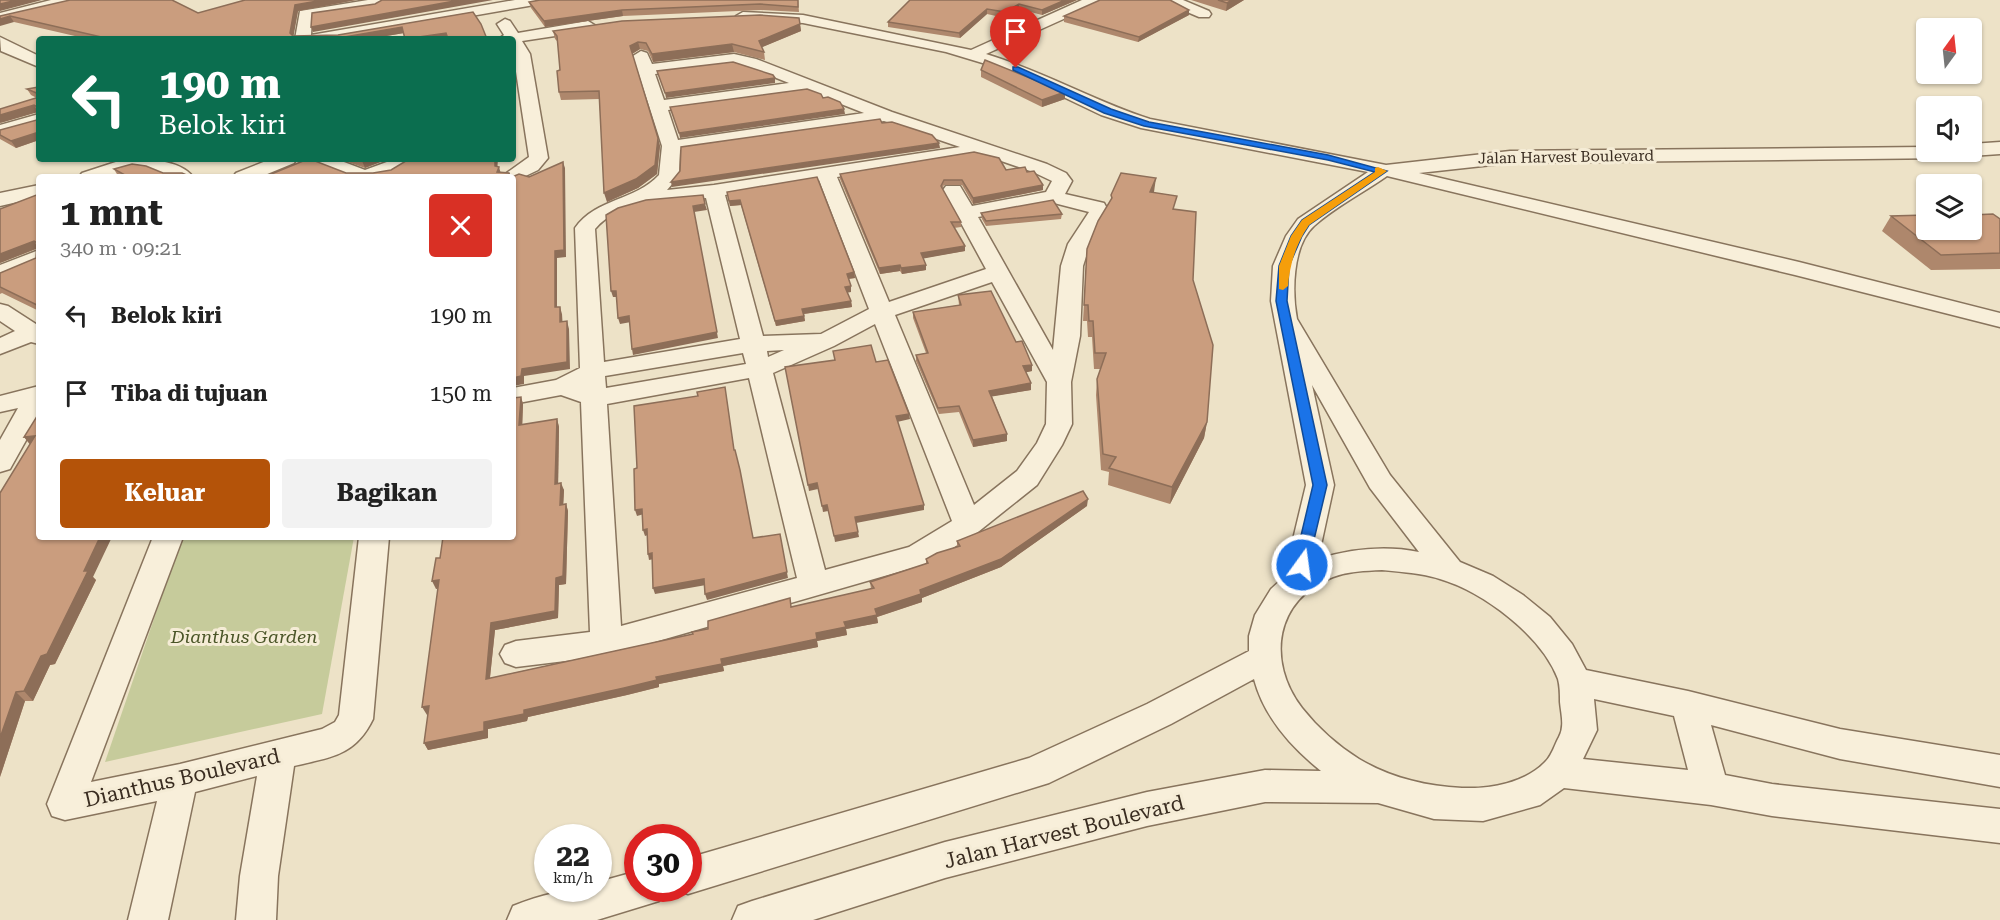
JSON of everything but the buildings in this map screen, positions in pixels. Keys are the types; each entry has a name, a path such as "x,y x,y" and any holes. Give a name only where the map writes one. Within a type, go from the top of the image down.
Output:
{"street":[{"path":"0,17 69,0"},
{"path":"974,54 1094,0"},
{"path":"1171,0 1204,14"},
{"path":"303,36 305,14 376,1 379,28"},
{"path":"331,36 379,28 450,7 495,7 533,1"},
{"path":"495,7 509,36"},
{"path":"731,17 761,16 803,19 974,54 1058,86 1107,111 1147,124 1373,168 1799,269 2000,320"},
{"path":"516,37 605,24"},
{"path":"0,42 7,48 36,61"},
{"path":"516,47 524,60 539,158 531,166 516,174"},
{"path":"606,643 585,228 599,214 640,198 669,176 671,146 644,63 743,60 886,116 1059,177 1061,187 1054,197"},
{"path":"658,106 808,86"},
{"path":"671,146 886,116"},
{"path":"0,131 36,120"},
{"path":"1982,149 2000,148"},
{"path":"640,198 714,191 980,149"},
{"name":"Jalan Harvest Boulevard","path":"1298,582 1320,485 1282,301 1284,266 1296,236 1305,223 1373,168 1510,157 1916,152"},
{"path":"98,174 130,163 144,162 155,163 177,174"},
{"path":"250,174 280,162"},
{"path":"327,162 357,174"},
{"path":"373,174 400,165 402,162"},
{"path":"826,174 968,525"},
{"path":"953,190 1059,382"},
{"path":"0,200 36,191"},
{"path":"714,191 814,584"},
{"path":"516,654 606,643 919,555 968,525 1027,478 1049,445 1059,424 1059,382 1068,336 1072,266 1079,244 1099,212 1093,204 1054,197 966,213"},
{"path":"0,273 36,257"},
{"path":"563,387 594,398 760,369 826,341 881,312 999,272"},
{"path":"0,311 36,334"},
{"name":"Jalan Harvest Boulevard","path":"1287,321 1380,481 1449,570"},
{"path":"0,347 36,334"},
{"path":"516,395 563,387 593,371 754,344 826,341"},
{"path":"0,404 36,397"},
{"path":"0,464 36,401"},
{"name":"Dianthus Boulevard","path":"167,540 65,804 278,757 330,742 347,732 356,719 374,540"},
{"name":"Jalan Harvest Boulevard","path":"1382,559 1415,562 1449,570 1482,584 1512,603 1539,626 1561,653 1575,681 1580,730 1559,772 1527,794 1484,805 1434,803 1383,789 1345,769 1313,744 1289,717 1272,687 1265,658 1265,636 1271,615 1282,597 1298,582 1322,569 1350,561 1382,559"},
{"path":"702,872 1036,772 1159,714 1265,658"},
{"path":"1575,681 1688,705 1840,744 2000,771"},
{"path":"1688,705 1711,789"},
{"path":"256,920 259,876 278,757"},
{"path":"1559,772 1711,789 1772,800 2000,826"},
{"path":"148,920 180,780"},
{"name":"Jalan Harvest Boulevard","path":"752,920 945,860 1147,809 1265,786 1383,789"},
{"path":"527,920 624,894"}],"green space":[{"name":"Dianthus Garden","path":"181,540 353,540 322,714 105,762"}],"slow traffic":[{"path":"1283,286 1284,266 1296,236 1305,223 1382,171 1378,170"}],"route":[{"path":"1016,68 1107,111 1147,124 1363,165 1382,171 1305,223 1296,236 1284,266 1282,301 1320,485 1302,565"}]}
